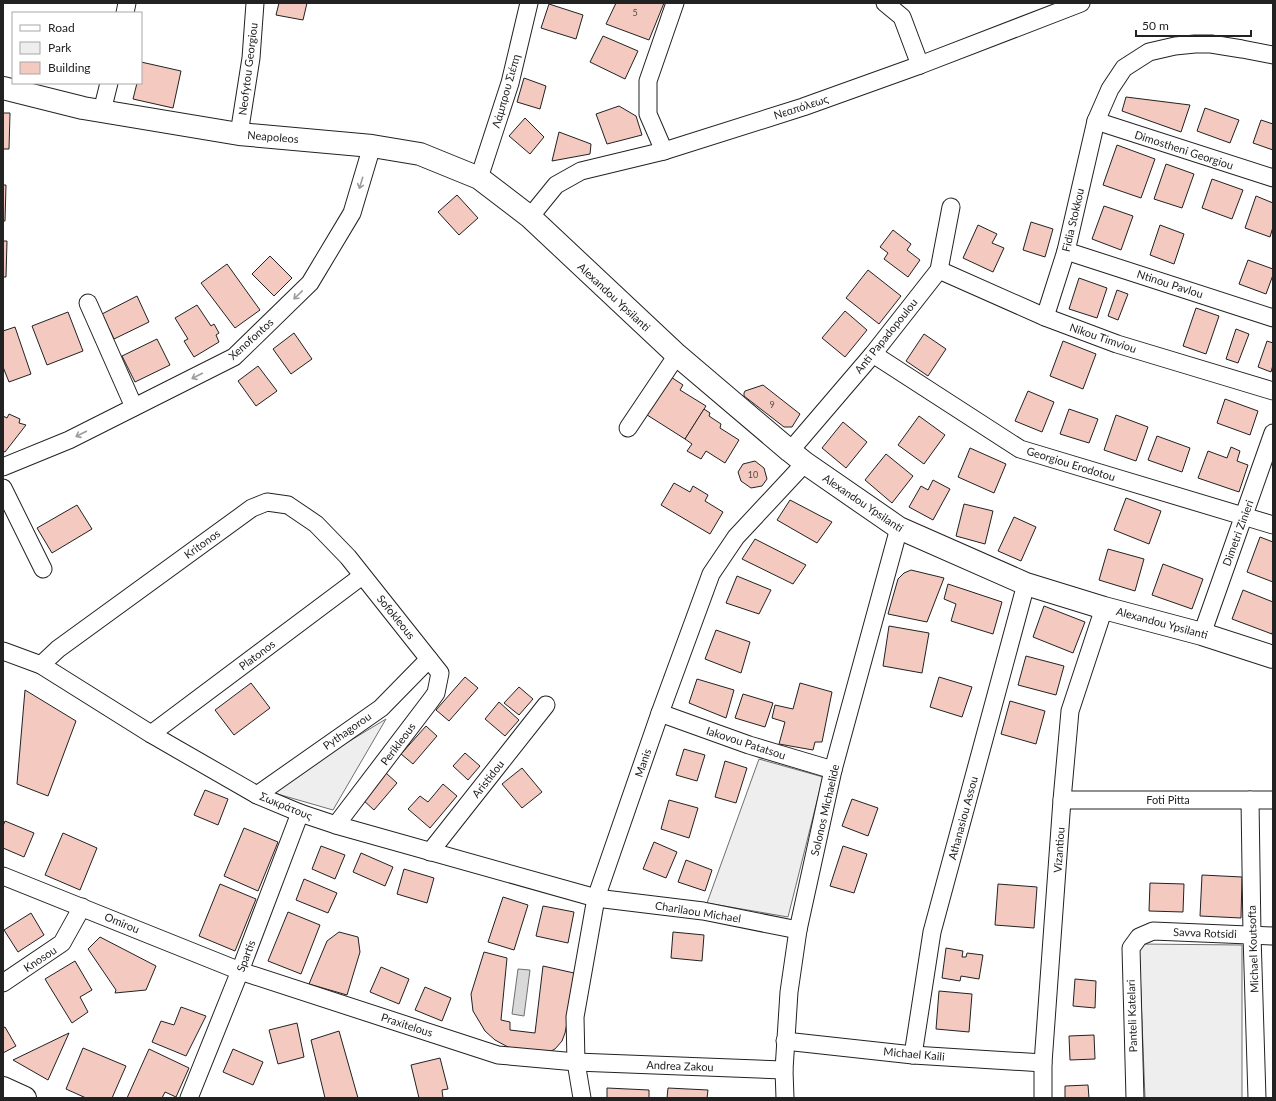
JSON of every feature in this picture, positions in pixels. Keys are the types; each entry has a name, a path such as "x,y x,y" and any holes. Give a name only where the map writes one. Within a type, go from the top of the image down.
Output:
{"main road":[{"name":"Neapoleos","path":"3,88 102,112 239,134 372,146 420,154 478,178 530,217"},
{"name":"Alexandou Ypsilanti","path":"530,217 677,355 797,457 899,528 1026,584 1104,608 1202,634 1273,657"},
{"path":"3,1088 25,1098"}],"street":[{"name":"Neofytou Georgiou","path":"239,134 251,58 255,3"},
{"name":"Λάμπρου Σιέπη","path":"478,178 510,83 529,3"},
{"path":"664,151 648,114 648,81 675,3"},
{"path":"885,3 902,17 920,65"},
{"name":"Νεαπόλεως","path":"530,217 556,186 581,171 664,151 803,107 920,65 1081,3"},
{"name":"Fidia Stokkou","path":"1044,317 1066,251 1096,122 1110,89 1124,68 1149,52 1175,46 1195,44 1211,44 1242,48 1273,55"},
{"path":"102,112 109,84"},
{"name":"Dimostheni Georgiou","path":"1096,122 1273,178"},
{"name":"Xenofontos","path":"3,467 70,440 234,357 310,283 352,213 372,146"},
{"name":"Anti Papadopoulou","path":"797,457 873,354 939,270 951,207"},
{"name":"Ntinou Pavlou","path":"1066,251 1273,318"},
{"name":"Nikou Timviou","path":"939,270 1044,317 1117,344 1273,391"},
{"path":"88,303 134,407"},
{"name":"Georgiou Erodotou","path":"873,354 1020,449 1273,525"},
{"path":"628,428 677,355"},
{"name":"Dimetri Zinieri","path":"1202,634 1273,432"},
{"name":"Manis","path":"582,1098 576,1062 575,1017 596,898 660,714 711,574 736,537 797,457"},
{"path":"3,488 43,569"},
{"name":"Kritonos","path":"41,665 58,649 252,508 267,502 288,505 316,524 348,557 362,576"},
{"name":"Solonos Michaelide","path":"785,1098 785,1041 789,992 798,930 833,770 899,528"},
{"name":"Sofokleous","path":"362,576 430,659"},
{"name":"Platonos","path":"151,734 362,576"},
{"name":"Athanasiou Assou","path":"913,1055 932,932 1026,584"},
{"name":"Vizantiou","path":"1042,1098 1043,1063 1062,800 1070,711 1104,608"},
{"name":"Σωκράτους","path":"3,652 41,665 151,734 257,795 300,813 336,826 596,898"},
{"name":"Pythagorou","path":"257,795 381,708 430,659"},
{"name":"Perikleous","path":"336,826 436,693 440,673 430,659"},
{"name":"Aristidou","path":"430,852 546,705"},
{"name":"Iakovou Patatsou","path":"660,714 749,745 833,770"},
{"name":"Foti Pitta","path":"1062,800 1273,800"},
{"name":"Michael Koutsofta","path":"1250,800 1257,1098"},
{"name":"Spartis","path":"189,1098 240,971 300,813"},
{"name":"Omirou","path":"3,876 240,971"},
{"name":"Charilaou Michael","path":"596,898 702,911 798,930"},
{"name":"Knosou","path":"3,983 62,943 82,907"},
{"name":"Savva Rotsidi","path":"1139,937 1153,931 1273,936"},
{"name":"Panteli Katelari","path":"1135,1098 1130,948 1139,937"},
{"name":"Praxitelous","path":"240,971 498,1054 576,1062"},
{"name":"Michael Kaili","path":"785,1041 913,1055 1043,1063"},
{"name":"Andrea Zakou","path":"576,1062 784,1070"}],"green space":[{"path":"386,719 333,810 267,791"},
{"path":"759,759 823,777 788,917 707,903"},
{"path":"1139,944 1242,945 1242,1098 1145,1098"}],"shaded area":[{"path":"518,969 530,970 524,1016 512,1014"}],"building":[{"path":"279,3 307,3 303,20 276,15"},
{"path":"616,3 664,3 649,40 606,24"},
{"path":"549,4 583,15 576,39 541,28"},
{"path":"603,36 638,51 625,79 590,62"},
{"path":"142,62 181,71 173,108 133,99 137,84 142,84"},
{"path":"524,78 546,86 540,109 517,102"},
{"path":"1126,97 1190,105 1181,132 1122,111"},
{"path":"619,106 636,116 642,135 607,144 596,114"},
{"path":"1205,108 1239,120 1230,143 1197,131"},
{"path":"3,113 10,113 9,149 3,149"},
{"path":"525,118 544,137 530,154 509,136"},
{"path":"1261,120 1273,124 1273,150 1253,143"},
{"path":"559,132 591,144 590,154 552,161"},
{"path":"1117,145 1155,159 1141,198 1103,185"},
{"path":"1166,164 1194,174 1182,208 1154,199"},
{"path":"1212,179 1243,190 1232,219 1202,208"},
{"path":"3,185 6,185 5,221 3,221"},
{"path":"457,195 478,218 459,235 438,212"},
{"path":"1256,196 1273,203 1273,227 1270,237 1245,228"},
{"path":"1104,206 1133,216 1121,250 1092,239"},
{"path":"1031,222 1053,229 1045,257 1023,250"},
{"path":"978,225 997,234 992,243 1004,248 993,272 963,258"},
{"path":"1160,225 1184,234 1174,264 1150,255"},
{"path":"893,230 911,244 907,250 920,260 908,277 884,259 888,253 880,247"},
{"path":"3,241 7,241 6,277 3,277"},
{"path":"270,256 292,278 274,296 252,274"},
{"path":"1248,260 1273,269 1273,275 1266,294 1239,284"},
{"path":"227,264 260,310 235,328 201,283"},
{"path":"868,270 901,296 879,324 846,298"},
{"path":"1079,278 1107,288 1097,318 1069,309"},
{"path":"1117,290 1128,294 1118,320 1108,316"},
{"path":"137,296 149,322 114,339 102,314"},
{"path":"197,305 211,326 214,324 219,333 216,335 219,342 194,357 184,341 188,339 175,318"},
{"path":"1196,308 1219,316 1206,354 1183,346"},
{"path":"845,311 867,330 845,357 822,338"},
{"path":"68,312 83,351 47,365 32,326"},
{"path":"15,327 31,374 9,382 3,367 3,331"},
{"path":"1236,329 1249,334 1238,363 1226,359"},
{"path":"294,333 312,359 291,374 273,349"},
{"path":"924,334 946,349 928,376 906,361"},
{"path":"157,339 170,365 135,382 122,356"},
{"path":"1063,341 1096,354 1083,389 1050,376"},
{"path":"1267,341 1273,343 1273,365 1271,372 1258,367"},
{"path":"258,366 277,391 256,406 238,381"},
{"path":"668,375 683,385 680,390 706,406 685,439 644,413"},
{"path":"763,385 800,414 792,427 784,427 744,396 745,391"},
{"path":"1028,391 1054,402 1042,432 1015,421"},
{"path":"1225,399 1258,411 1250,435 1217,423"},
{"path":"704,409 710,413 709,416 721,424 720,428 739,440 725,463 706,451 701,459 687,451 692,444 685,439"},
{"path":"1069,409 1098,419 1089,443 1060,434"},
{"path":"9,414 20,419 19,423 26,425 5,452 3,451 3,416 7,418"},
{"path":"1116,415 1148,427 1136,461 1104,450"},
{"path":"919,416 945,435 924,464 898,445"},
{"path":"843,422 867,442 846,468 822,448"},
{"path":"1157,436 1190,448 1182,472 1148,460"},
{"path":"1231,447 1240,451 1237,461 1248,465 1239,492 1198,478 1208,451 1227,458"},
{"path":"970,448 1006,464 994,493 958,477"},
{"path":"886,454 913,476 892,503 865,480"},
{"path":"755,461 764,468 767,479 762,486 751,488 741,481 738,472 743,464"},
{"path":"933,480 950,489 933,520 909,507 921,486 928,490"},
{"path":"674,483 690,492 693,486 708,495 705,501 723,512 710,534 661,505"},
{"path":"1126,498 1161,511 1149,544 1114,530"},
{"path":"790,500 832,522 817,543 777,520"},
{"path":"964,504 993,511 985,544 956,536"},
{"path":"77,505 92,529 52,553 37,528"},
{"path":"1014,517 1036,527 1021,561 998,551"},
{"path":"1260,537 1273,542 1273,582 1247,572"},
{"path":"755,539 806,565 793,584 742,559"},
{"path":"1108,549 1144,559 1135,591 1099,580"},
{"path":"1163,564 1203,579 1192,609 1152,595"},
{"path":"911,570 944,578 927,622 888,614 898,579 904,573"},
{"path":"737,576 771,590 759,614 726,603"},
{"path":"948,584 1002,602 993,634 951,621 956,604 944,599"},
{"path":"1243,590 1273,602 1272,634 1232,619"},
{"path":"1044,606 1085,622 1073,653 1033,637"},
{"path":"889,626 929,633 922,673 883,666"},
{"path":"716,630 750,642 741,673 705,659"},
{"path":"1026,656 1064,666 1056,695 1018,685"},
{"path":"465,677 478,688 449,721 436,710"},
{"path":"939,677 972,687 962,717 930,707"},
{"path":"697,679 734,690 726,718 689,703"},
{"path":"251,683 270,708 234,735 215,710"},
{"path":"800,683 832,692 822,742 815,742 813,750 779,744 785,722 772,718 775,705 793,709"},
{"path":"519,687 533,699 519,715 504,703"},
{"path":"25,690 76,721 48,796 17,784"},
{"path":"743,694 773,703 765,727 735,718"},
{"path":"1010,701 1045,711 1036,744 1001,734"},
{"path":"499,702 519,720 505,736 485,719"},
{"path":"426,726 437,736 413,764 401,754"},
{"path":"684,749 705,755 697,781 676,775"},
{"path":"465,753 480,766 468,780 453,766"},
{"path":"725,761 747,768 736,803 715,797"},
{"path":"522,768 542,792 522,808 502,784"},
{"path":"386,773 397,783 374,810 363,800"},
{"path":"443,784 457,796 430,828 408,809 420,796 428,802"},
{"path":"205,790 228,799 218,825 194,815"},
{"path":"852,799 878,808 868,836 842,826"},
{"path":"669,800 698,808 689,838 661,829"},
{"path":"5,821 34,833 24,857 3,848 3,826"},
{"path":"244,828 278,842 258,891 224,876"},
{"path":"63,833 97,848 80,890 45,875"},
{"path":"654,842 677,852 666,878 643,869"},
{"path":"321,846 345,855 335,879 312,869"},
{"path":"843,846 867,854 854,893 830,886"},
{"path":"361,853 393,867 385,886 353,872"},
{"path":"686,860 712,870 705,891 678,882"},
{"path":"404,869 434,878 427,903 397,894"},
{"path":"1202,875 1242,877 1241,918 1200,916"},
{"path":"304,879 337,893 328,913 296,900"},
{"path":"1150,883 1184,884 1183,912 1149,911"},
{"path":"220,884 256,899 235,951 199,936"},
{"path":"998,884 1037,887 1034,928 995,925"},
{"path":"503,897 528,905 514,950 488,942"},
{"path":"543,906 574,912 568,943 536,936"},
{"path":"288,912 320,925 301,974 268,961"},
{"path":"31,913 44,935 18,952 4,930"},
{"path":"339,932 358,937 360,952 347,995 309,984 327,941"},
{"path":"673,932 704,935 702,961 671,958"},
{"path":"100,937 156,966 146,990 115,993 116,990 88,949"},
{"path":"946,948 963,951 962,957 966,957 967,953 983,955 979,979 961,976 960,981 942,978"},
{"path":"484,952 507,958 501,1020 510,1022 510,1030 535,1033 543,966 574,973 565,1033 562,1041 555,1049 549,1052 536,1053 508,1047 495,1040 485,1031 473,1011 471,994"},
{"path":"75,961 92,990 80,997 88,1012 72,1023 45,979"},
{"path":"381,967 409,979 399,1004 370,992"},
{"path":"1075,979 1096,981 1095,1008 1073,1006"},
{"path":"425,987 451,998 442,1021 415,1010"},
{"path":"939,991 972,994 969,1032 936,1029"},
{"path":"181,1007 206,1016 186,1056 152,1042 161,1021 174,1025"},
{"path":"297,1023 304,1057 278,1064 269,1030"},
{"path":"5,1027 16,1046 3,1053 3,1028"},
{"path":"339,1031 358,1098 325,1098 311,1040"},
{"path":"69,1033 48,1080 13,1060"},
{"path":"1094,1035 1095,1059 1070,1060 1069,1036"},
{"path":"83,1048 126,1066 112,1098 86,1098 66,1089"},
{"path":"149,1049 189,1068 176,1097 165,1092 162,1098 127,1098"},
{"path":"233,1049 263,1062 253,1085 223,1072"},
{"path":"440,1058 448,1089 442,1090 443,1098 419,1098 411,1065"},
{"path":"1088,1085 1089,1098 1065,1098 1065,1086"},
{"path":"607,1088 649,1090 649,1098 607,1098"},
{"path":"668,1088 708,1090 707,1098 667,1098"}]}
